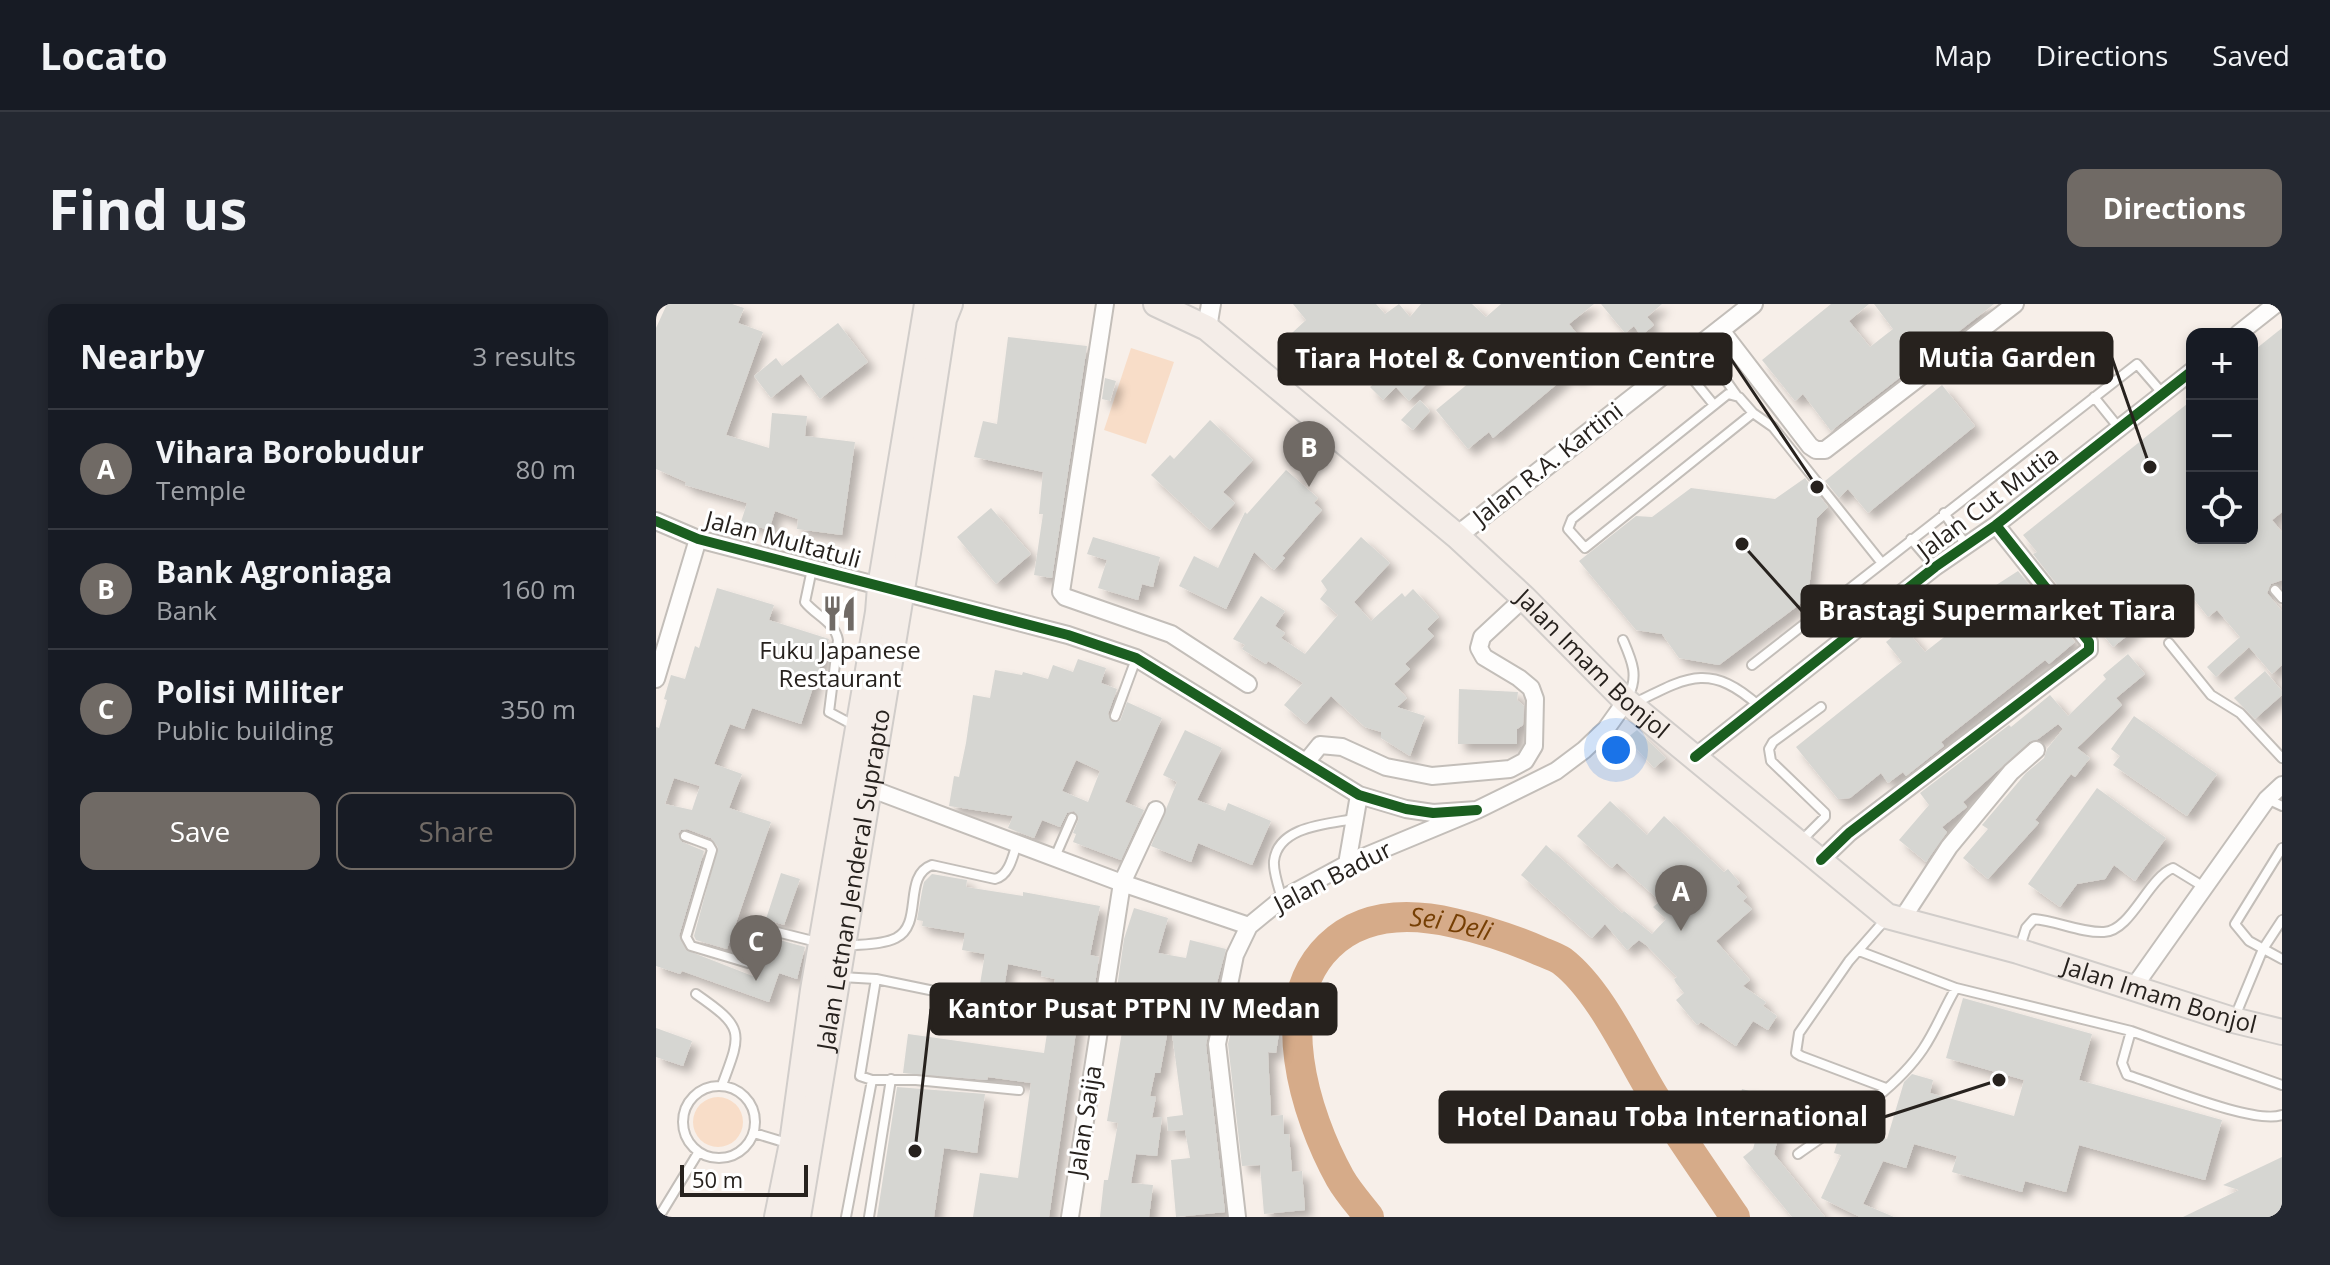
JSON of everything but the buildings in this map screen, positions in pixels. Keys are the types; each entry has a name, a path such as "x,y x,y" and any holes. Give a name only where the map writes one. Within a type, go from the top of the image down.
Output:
{"main road":[{"path":"940,309 970,304"},
{"name":"Jalan Imam Bonjol","path":"1189,304 1209,316 1457,536 1524,598 1628,703 1895,918 2018,951 2233,1020 2282,1032"},
{"name":"Jalan Imam Bonjol","path":"1160,305 1209,316"},
{"name":"Jalan Letnan Jenderal Suprapto","path":"798,1217 802,1144 832,945 859,728 890,590 940,309"},
{"name":"Jalan Letnan Jenderal Suprapto","path":"777,1217 802,1144 837,977 832,945 869,788 890,590"}],"street":[{"path":"1105,304 1061,592 1065,597 1171,634 1248,684"},
{"name":"Jalan R.A. Kartini","path":"1457,536 1753,304"},
{"path":"1720,329 1810,446 1825,450 2015,304"},
{"path":"2246,328 2276,304"},
{"name":"Jalan Cut Mutia","path":"1695,757 1935,567 1996,525 2186,376"},
{"name":"Jalan Multatuli","path":"656,521 698,539 1068,635 1136,658 1359,795 1406,809 1433,813 1477,810"},
{"path":"1821,860 1849,833 2089,650 2089,642 1996,525"},
{"path":"656,679 698,539"},
{"path":"1307,761 1320,745 1342,747 1386,767 1432,776 1510,769 1525,761 1534,746 1535,699 1531,688 1484,657 1479,648 1482,637 1524,598"},
{"name":"Jalan Badur","path":"1237,1217 1217,1044 1235,955 1249,926 1282,899 1347,864 1477,810 1556,771 1584,750 1628,703"},
{"path":"1895,918 2011,772 2036,750"},
{"path":"2133,988 2204,887 2274,802 2282,785"},
{"path":"869,788 1122,883 1249,926"},
{"path":"1347,864 1359,795"},
{"name":"Jalan Saija","path":"1070,1217 1122,883 1156,810"}],"lane":[{"path":"1700,345 1737,397 1773,427 1881,562"},
{"path":"1679,362 1714,405"},
{"path":"1752,665 2137,364 2163,394"},
{"path":"1737,397 1728,394 1572,519 1568,529 1585,548 1753,413"},
{"path":"2094,397 2119,428"},
{"path":"1796,456 1810,446"},
{"path":"1944,513 1966,545"},
{"path":"1911,539 1935,567"},
{"path":"812,568 805,602 837,632 838,640 829,712 859,728"},
{"path":"2275,590 2282,598"},
{"path":"1623,640 1635,673 1628,703"},
{"path":"2169,643 2211,695 2240,713 2282,758"},
{"path":"1115,716 1136,658"},
{"path":"1628,703 1679,680 1695,678 1718,681 1740,690 1760,707"},
{"path":"1799,842 1825,817 1825,813 1771,761 1769,749 1773,742 1821,707"},
{"path":"1055,857 1072,818"},
{"path":"1282,899 1274,861 1281,844 1301,830 1355,819"},
{"path":"685,836 709,845 712,850 686,937 691,946 748,963 755,958 763,936 769,930 832,945 891,940 900,936 907,928 918,875 923,868 932,865 1000,878 1005,874 1017,843"},
{"path":"2282,848 2235,920 2243,935 2282,959"},
{"path":"2018,951 2026,928 2034,919 2104,932 2115,928 2162,875 2173,868 2204,887"},
{"path":"1886,1088 1796,1053 1799,1033 1849,961 1895,918"},
{"path":"2233,1020 2263,949 2282,920"},
{"path":"1859,951 1956,988 2131,1031 2282,1085"},
{"path":"837,977 876,979 1046,1014"},
{"path":"876,979 860,1076 872,1080 1019,1090"},
{"path":"1798,1154 1886,1088 1923,1050 1956,988"},
{"path":"696,994 731,1021 737,1033 735,1051 722,1085"},
{"path":"2131,1031 2122,1063 2127,1075 2247,1114 2272,1119 2282,1115"},
{"path":"869,1217 891,1079"},
{"path":"846,1217 872,1080"},
{"path":"722,1085 737,1090 749,1101 755,1116 754,1133 746,1147 732,1156 716,1159 698,1153 688,1143 682,1128 684,1111 692,1097 705,1088 722,1085"},
{"path":"754,1133 776,1141 802,1144"},
{"path":"662,1212 698,1153"}],"shaded area":[{"path":"1131,348 1174,362 1146,444 1104,430"},
{"path":"718,1097 735,1105 743,1122 735,1139 718,1147 701,1139 693,1122 701,1105"}],"waterway":[{"name":"Sei Deli","path":"1369,1217 1340,1178 1315,1123 1299,1060 1297,1028 1301,997 1311,970 1329,946 1357,927 1388,918 1405,917 1438,920 1498,935 1557,958 1576,973 1613,1024 1654,1096 1735,1217"}],"cycle path":[{"path":"1695,757 1935,567 1996,525 2186,376"},
{"path":"656,521 698,539 1068,635 1136,658 1359,795 1406,809 1433,813 1477,810"},
{"path":"1821,860 1849,833 2089,650 2089,642 1996,525"}],"place":[{"name":"Mutia Garden","path":"2150,467"},
{"name":"Bank Agroniaga","path":"1309,487"},
{"name":"Tiara Hotel & Convention Centre","path":"1817,487"},
{"name":"Brastagi Supermarket Tiara","path":"1742,544"},
{"name":"Fuku Japanese Restaurant","path":"840,614"},
{"name":"Vihara Borobudur","path":"1681,931"},
{"name":"Polisi Militer","path":"756,981"},
{"name":"Hotel Danau Toba International","path":"1999,1080"},
{"name":"Kantor Pusat PTPN IV Medan","path":"915,1151"}]}
